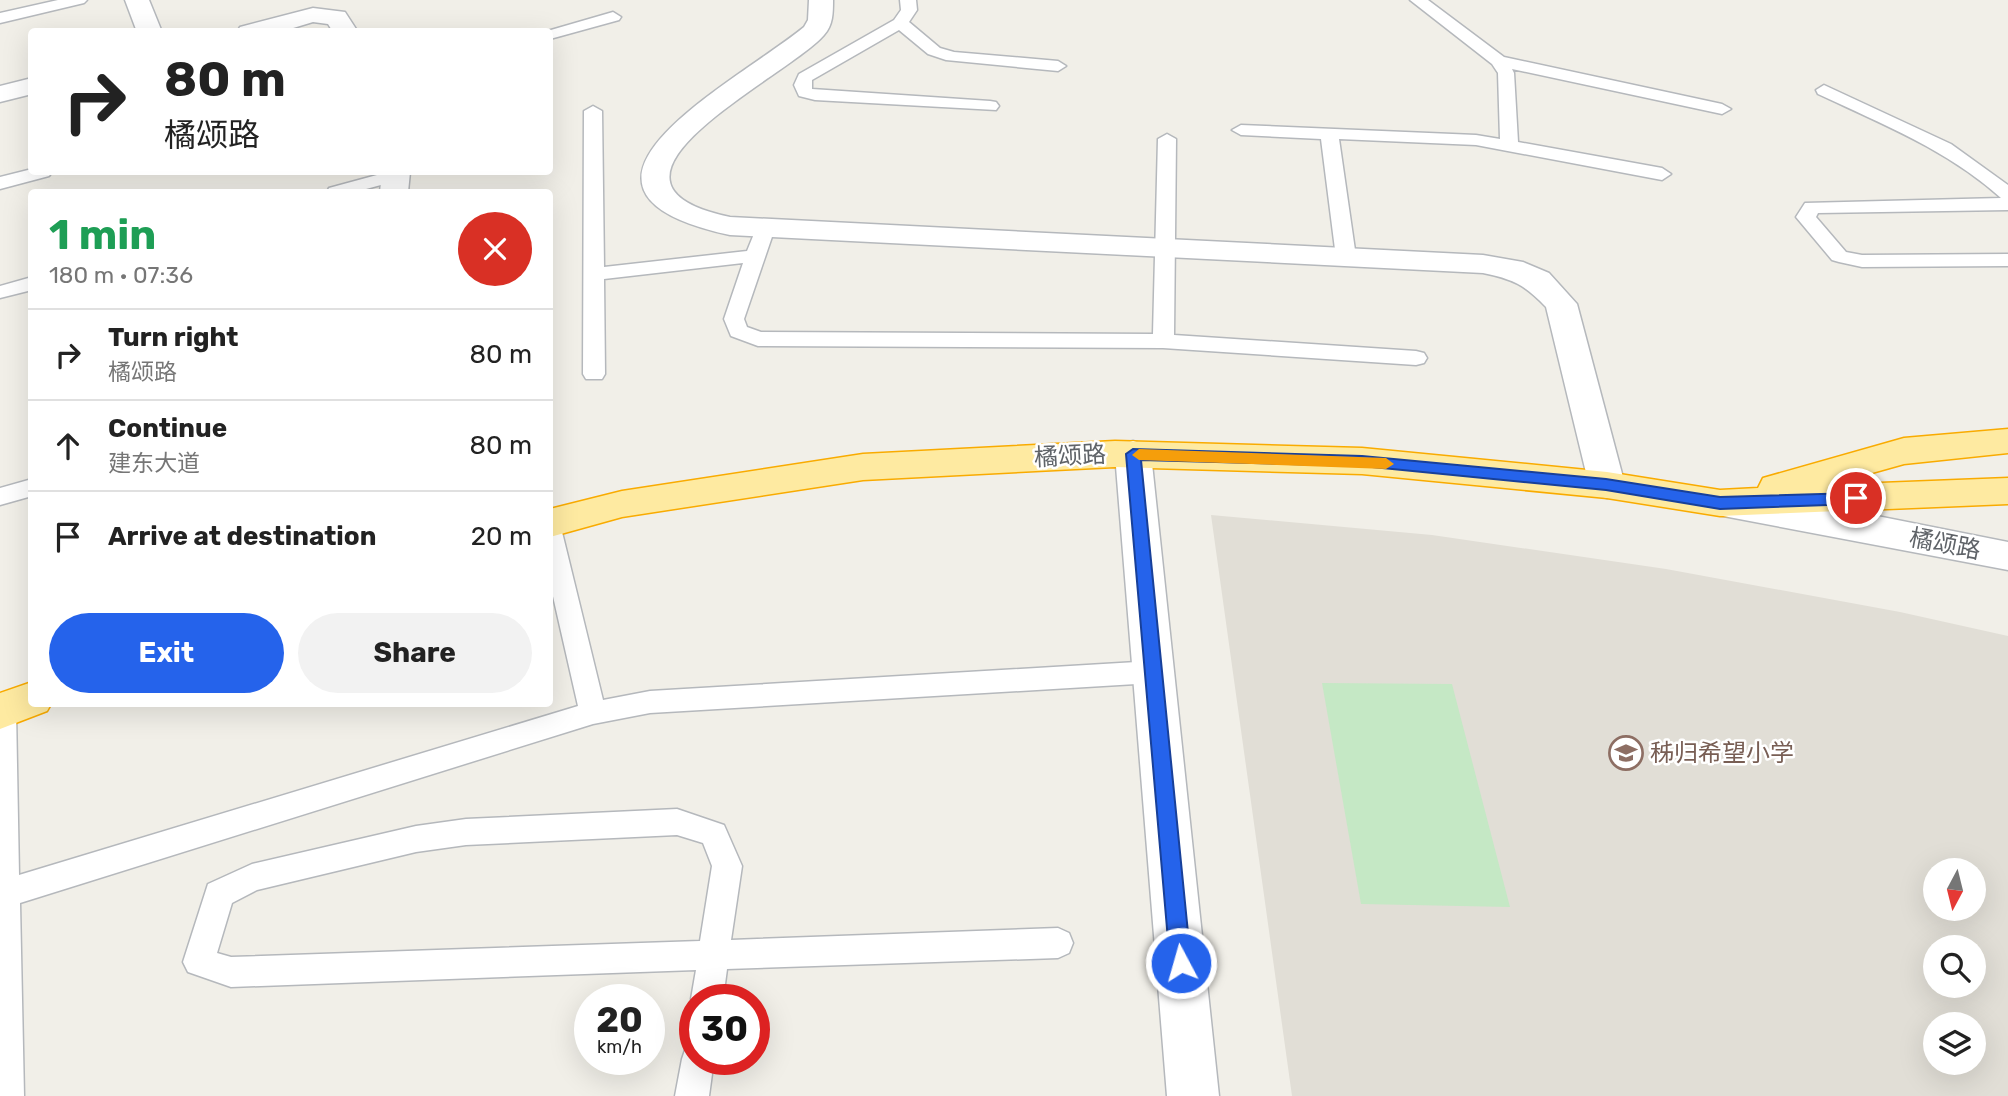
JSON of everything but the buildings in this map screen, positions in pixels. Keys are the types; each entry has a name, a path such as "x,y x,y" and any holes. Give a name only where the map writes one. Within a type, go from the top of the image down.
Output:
{"highway":[{"path":"1720,503 1904,451 2008,441"},
{"name":"橘颂路","path":"553,522 622,504 863,467 1133,454 1362,461 1606,485 1720,503"},
{"path":"1720,503 2008,492"}],"street":[{"path":"137,0 148,28"},
{"path":"821,0 820,19 814,31 681,131 657,161 656,185 666,201 675,208 761,242 1165,248 1497,266 1526,274 1548,287 1564,313 1606,485"},
{"path":"263,28 313,15 336,17 343,28"},
{"path":"0,94 28,87"},
{"path":"1133,454 1193,1096"},
{"name":"橘颂路","path":"1720,503 1837,522 2008,556"}],"lane":[{"path":"0,18 79,0"},
{"path":"908,0 909,10 900,23 813,72 805,78 802,85 805,92 815,95 990,106"},
{"path":"1418,0 1499,61 1506,74 1509,144"},
{"path":"553,33 612,16"},
{"path":"900,23 934,51 952,57 1058,66"},
{"path":"1499,61 1722,109"},
{"path":"1824,90 1955,155 1979,170 2008,195"},
{"path":"593,111 594,374"},
{"path":"1241,130 1476,140 1662,174"},
{"path":"1329,134 1346,257"},
{"path":"1163,341 1167,139"},
{"path":"0,183 31,175"},
{"path":"352,189 395,180"},
{"path":"2008,204 1812,206 1806,217 1839,256 1862,261 2008,260"},
{"path":"593,274 761,242"},
{"path":"761,242 734,319 738,331 758,340 1163,341 1416,358"},
{"path":"0,292 28,284"},
{"path":"0,497 28,488"},
{"path":"553,545 593,713"},
{"path":"2,894 593,713 649,702 1153,672"},
{"path":"7,1096 2,894 11,707"},
{"path":"709,984 713,955 727,866 714,834 677,822 466,832 416,839 252,878 219,894 199,962 231,972 713,955 1058,943"},
{"path":"692,1096 695,1075"}],"shaded area":[{"name":"秭归希望小学","path":"1211,515 1432,535 1666,569 1900,612 2008,636 2008,1096 1292,1096"}],"green space":[{"path":"1322,683 1452,684 1510,907 1361,904"}],"slow traffic":[{"path":"1139,455 1362,461 1386,464"}],"place":[{"name":"秭归希望小学","path":"1626,753"}],"route":[{"path":"1181,963 1133,454 1362,461 1606,485 1720,503 1856,498"}]}
